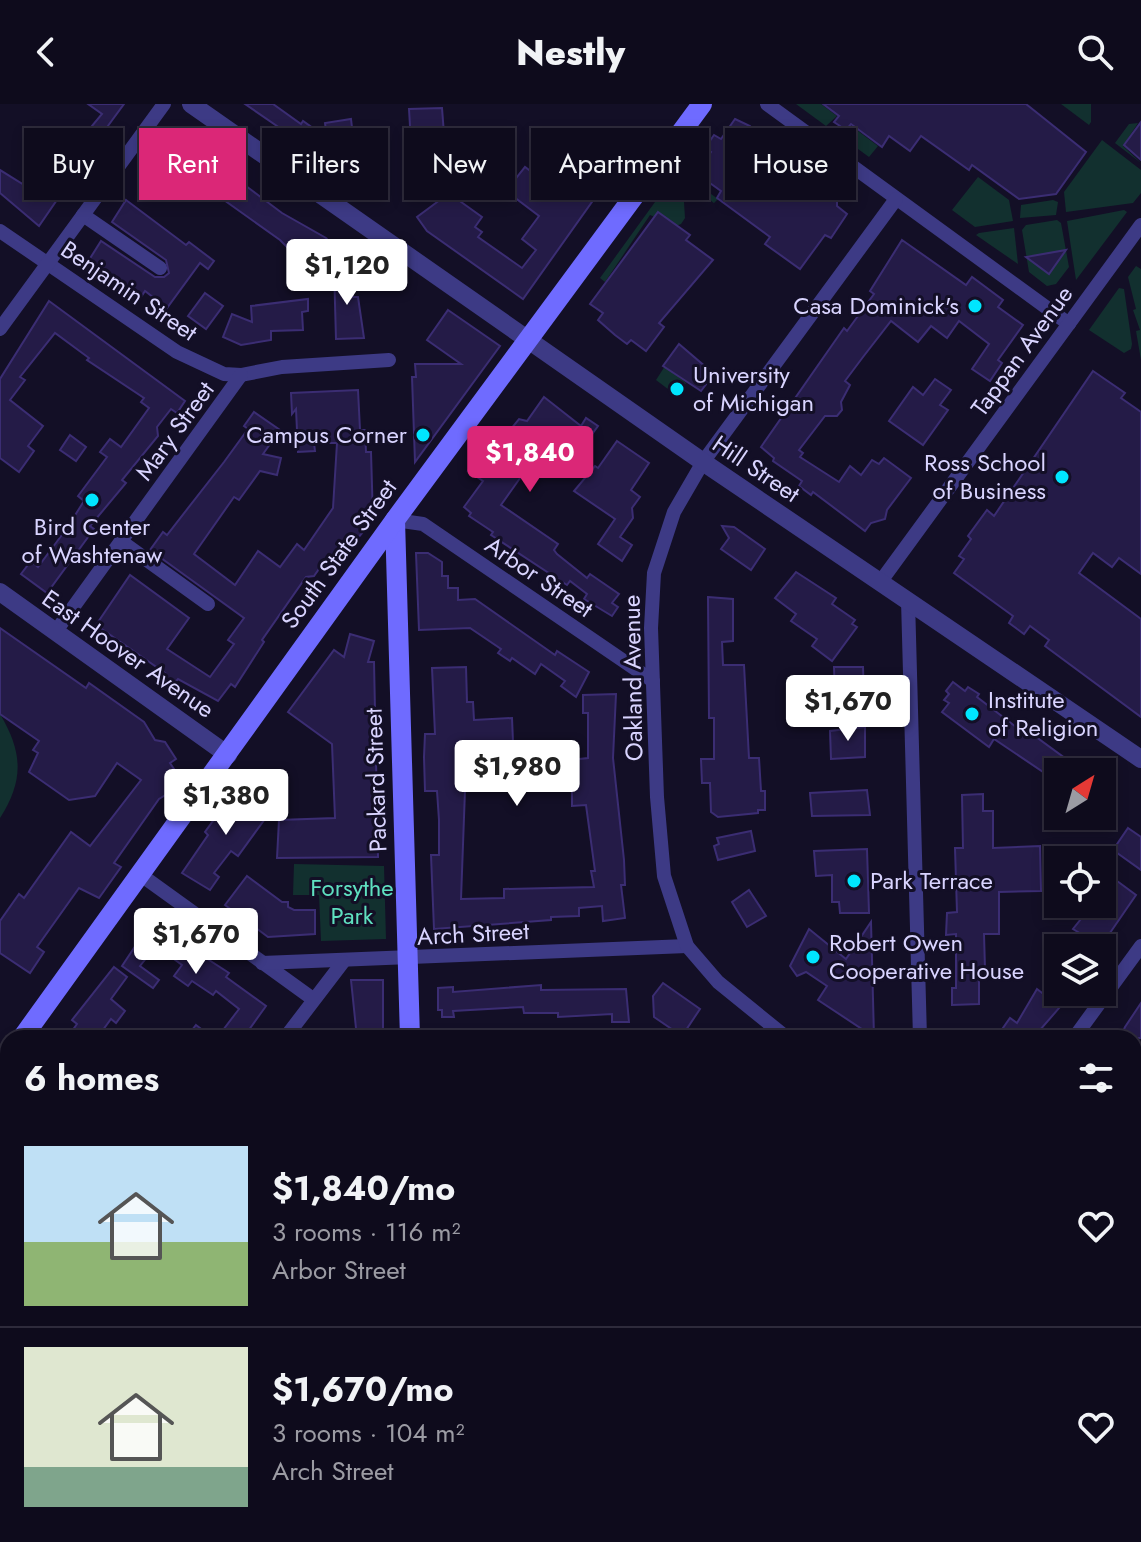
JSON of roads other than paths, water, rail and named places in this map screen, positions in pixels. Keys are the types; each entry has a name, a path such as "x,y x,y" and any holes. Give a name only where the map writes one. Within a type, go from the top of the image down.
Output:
{"main road":[{"name":"South State Street","path":"28,1030 395,520 702,104"},
{"name":"Packard Street","path":"395,520 410,1030"}],"street":[{"path":"0,329 164,104"},
{"name":"Hill Street","path":"191,104 703,462 1141,759"},
{"path":"767,104 1069,324"},
{"name":"Oakland Avenue","path":"777,1030 718,982 687,946 664,876 657,797 653,681 654,573 674,512 703,462 896,199"},
{"path":"83,215 160,268"},
{"name":"Tappan Avenue","path":"881,581 1141,225"},
{"name":"Benjamin Street","path":"0,231 177,352 222,373 241,375"},
{"name":"Mary Street","path":"56,631 241,375 282,367 389,360"},
{"name":"Arbor Street","path":"395,520 423,524 653,681"},
{"path":"122,542 208,604"},
{"name":"East Hoover Avenue","path":"0,592 228,755"},
{"path":"908,600 920,1030"},
{"path":"141,875 313,999"},
{"name":"Arch Street","path":"262,963 408,960 687,946"},
{"path":"1080,1030 1141,946"},
{"path":"291,1030 343,962"}],"place":[{"name":"Casa Dominick's","path":"975,306"},
{"name":"University of Michigan","path":"677,389"},
{"name":"Campus Corner","path":"423,435"},
{"name":"Ross School of Business","path":"1062,477"},
{"name":"Bird Center of Washtenaw","path":"92,500"},
{"name":"Institute of Religion","path":"972,714"},
{"name":"Park Terrace","path":"854,881"},
{"name":"Robert Owen Cooperative House","path":"813,957"}],"park label":[{"name":"Forsythe Park","path":"352,902"}]}
